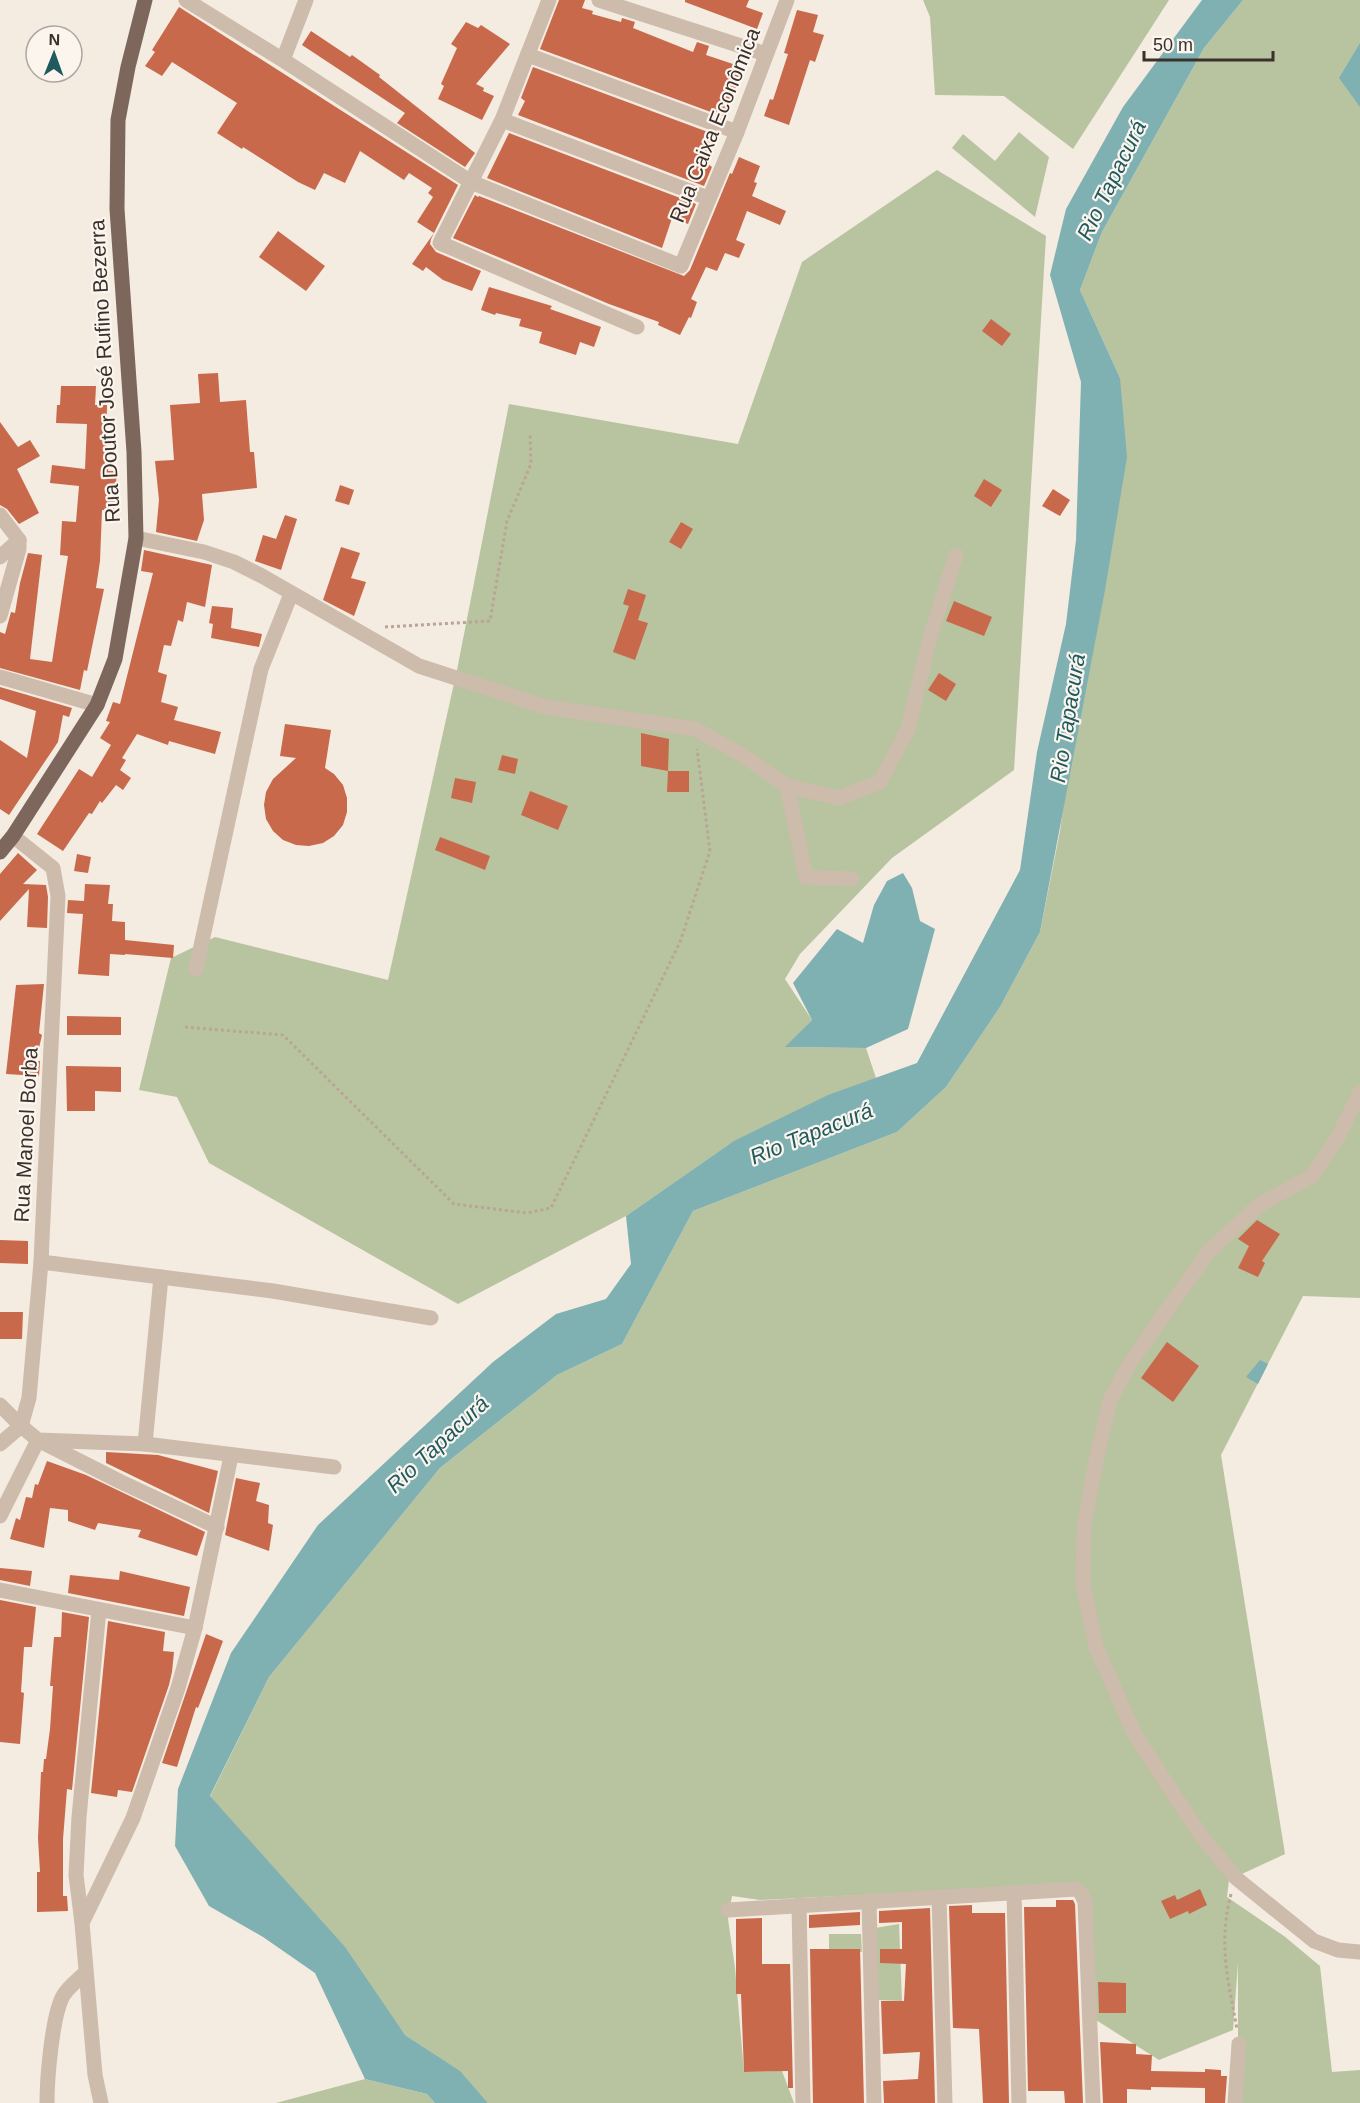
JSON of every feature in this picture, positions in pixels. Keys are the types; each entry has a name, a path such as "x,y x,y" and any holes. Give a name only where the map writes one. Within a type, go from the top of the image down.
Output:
{"main road":[{"name":"Rua Doutor José Rufino Bezerra","path":"0,852 13,836 97,705 115,659 136,538 135,452 118,221 118,120 128,67 145,0"}],"street":[{"path":"186,0 471,182"},
{"path":"283,60 306,0"},
{"path":"549,0 502,120 440,243 637,327"},
{"path":"599,0 766,54"},
{"name":"Rua Caixa Econômica","path":"471,182 681,266 737,132 787,0"},
{"path":"528,55 737,132"},
{"path":"502,120 708,198"},
{"path":"0,515 19,540 19,549 0,616"},
{"path":"136,538 204,552 234,562 357,629 419,666 546,707 695,729 744,756 787,786 839,798 880,782 908,729 930,637 956,555"},
{"path":"0,557 19,540"},
{"path":"196,969 261,669 291,594"},
{"path":"0,677 97,705"},
{"path":"787,786 806,877 852,879"},
{"name":"Rua Manoel Borba","path":"13,836 53,868 58,896 41,1262 29,1398 21,1426"},
{"path":"1360,1092 1339,1135 1312,1176 1259,1205 1208,1252 1130,1362 1110,1400 1096,1460 1084,1527 1083,1584 1096,1647 1136,1737 1202,1837 1236,1878 1314,1941 1338,1950 1360,1952"},
{"path":"41,1262 273,1291 431,1318"},
{"path":"145,1444 161,1277"},
{"path":"0,1406 39,1440 217,1527"},
{"path":"0,1444 21,1426"},
{"path":"39,1440 145,1444 334,1467"},
{"path":"0,1516 39,1440"},
{"path":"82,1923 132,1818 178,1688 195,1628 231,1456"},
{"path":"0,1590 195,1628"},
{"path":"99,1610 79,1817 76,1875 95,2075 101,2103"},
{"path":"728,1910 1070,1889 1081,1893 1085,1902 1093,2103"},
{"path":"1014,1892 1019,2103"},
{"path":"939,1897 945,2103"},
{"path":"870,1901 874,2103"},
{"path":"799,1905 803,2103"},
{"path":"47,2103 49,2066 58,2006 64,1993 86,1972"},
{"path":"1235,2103 1239,2044"}],"path":[{"path":"357,629 490,621 507,521 531,464 530,434"},
{"path":"185,1027 283,1035 454,1204 527,1213 551,1208 680,942 710,851 695,729"},
{"path":"1236,1878 1225,1919 1224,1956 1239,2044"}],"green space":[{"path":"923,0 1169,0 1073,149 1004,96 935,95 930,17"},
{"path":"1243,0 1360,0 1360,1298 1303,1296 1221,1455 1285,1854 1229,1880 1227,1897 1284,1936 1320,1966 1332,2072 1360,2070 1360,2103 1238,2103 1238,1963 1233,2030 1159,2060 1096,2020 1077,1884 760,1900 732,1896 728,1919 735,1968 744,2072 782,2071 794,2103 488,2103 459,2071 405,2035 210,1797 269,1677 440,1468 557,1375 622,1344 693,1211 897,1132 946,1087 1000,1007 1040,932 1060,831 1120,378 1080,290 1102,232 1204,48"},
{"path":"1019,132 1049,157 1035,217 952,148 963,134 995,161"},
{"path":"937,170 1046,236 1014,770 892,858 800,954 785,979 812,1020 786,1047 866,1048 876,1078 730,1144 626,1216 458,1304 209,1163 177,1097 139,1090 171,958 215,937 388,980 457,670 509,404 738,444 802,262"},
{"path":"899,1924 902,2001 877,2000 875,1928"},
{"path":"829,1934 861,1934 862,1952 829,1952"},
{"path":"365,2079 427,2094 435,2103 276,2103"}],"water":[{"name":"Rio Tapacurá","path":"1202,0 1243,0 1204,48 1102,232 1080,290 1120,378 1127,457 1105,590 1040,932 1000,1007 946,1087 897,1132 693,1211 622,1344 557,1375 440,1468 269,1677 210,1796 345,1947 405,2035 460,2071 488,2103 435,2103 427,2094 365,2079 315,1973 263,1937 209,1906 175,1846 178,1789 231,1653 318,1525 493,1362 556,1314 606,1299 631,1264 626,1216 734,1141 828,1095 917,1063 1020,870 1037,752 1066,624 1076,540 1081,382 1050,275 1066,209 1123,107"},
{"path":"1360,43 1360,107 1339,78"},
{"path":"903,873 912,888 920,921 935,929 908,1029 866,1048 785,1047 812,1020 793,983 837,929 863,943 874,905 887,881"},
{"path":"1260,1360 1268,1364 1258,1384 1246,1377"}],"building":[{"path":"559,0 585,0 582,8 593,11 592,14 621,22 622,18 635,22 633,28 693,52 697,42 709,46 706,55 742,67 727,118 540,49"},
{"path":"685,0 749,0 746,7 763,13 757,29 685,2"},
{"path":"179,7 458,185 434,233 417,222 433,197 428,193 432,188 409,173 404,180 360,151 345,183 324,173 315,190 217,133 237,103 172,62 162,76 145,66 155,52 152,50"},
{"path":"797,10 818,15 813,32 824,35 815,62 810,60 789,125 764,116 770,99 773,100 788,54 784,53"},
{"path":"466,22 478,28 481,25 510,44 476,84 484,88 483,91 494,96 482,120 438,99 444,86 441,84 457,48 451,44"},
{"path":"311,31 350,57 352,55 380,75 379,77 475,153 465,167 397,123 405,113 302,45"},
{"path":"533,67 716,135 705,162 712,167 704,186 518,115 525,101 521,98"},
{"path":"509,133 696,204 688,224 672,218 662,248 487,178"},
{"path":"739,157 760,166 752,196 786,211 780,225 747,211 736,240 745,244 739,258 725,253 717,271 706,267 691,299 697,302 691,318 689,317 680,335 658,325 659,322 609,304 453,238 475,195 684,276 690,270 730,173 732,174"},
{"path":"278,231 325,266 306,291 259,257"},
{"path":"434,233 430,244 436,252 481,271 472,291 443,280 426,267 423,271 412,264"},
{"path":"489,287 552,306 550,309 601,327 594,347 580,342 576,355 539,343 542,332 519,326 521,319 496,313 495,315 481,310"},
{"path":"991,319 1011,334 1002,346 982,331"},
{"path":"218,373 220,402 246,400 250,452 254,452 257,488 202,494 204,520 197,541 156,532 159,500 155,461 174,460 170,405 200,403 198,374"},
{"path":"61,386 96,386 95,405 107,405 106,459 109,459 108,471 117,471 114,510 102,510 100,561 96,588 104,589 87,671 84,670 80,690 0,668 0,632 5,634 11,612 15,613 28,553 42,555 30,659 52,662 68,556 60,555 62,521 76,522 79,486 50,483 52,465 85,469 87,424 56,423"},
{"path":"0,422 18,447 30,440 40,456 17,469 39,513 19,524 7,509 0,505"},
{"path":"984,479 1002,490 991,507 974,496"},
{"path":"340,485 354,490 349,505 335,501"},
{"path":"1053,489 1070,500 1060,516 1042,506"},
{"path":"285,515 297,519 281,570 255,561 263,535 276,539"},
{"path":"681,522 693,529 681,549 669,542"},
{"path":"341,547 360,553 351,578 366,582 354,616 323,600"},
{"path":"144,550 212,565 205,607 187,602 183,622 178,620 171,646 164,645 158,672 167,675 161,702 178,707 174,720 221,732 215,754 169,741 168,745 137,734 122,758 126,760 120,770 131,778 123,790 116,785 102,803 100,801 63,851 37,834 79,769 92,777 111,745 100,738 110,722 106,721 113,702 120,704 153,573 141,571"},
{"path":"628,589 646,595 638,620 648,623 635,660 613,652 629,606 623,604"},
{"path":"954,601 992,617 984,636 946,621"},
{"path":"212,606 233,608 231,628 262,634 259,647 211,638 213,624 209,623"},
{"path":"939,673 956,684 946,701 928,690"},
{"path":"0,687 72,708 69,717 63,715 58,742 9,815 0,809 0,740 27,758 36,711 0,699"},
{"path":"285,724 331,730 325,768 334,774 343,785 347,798 347,812 343,825 334,836 323,843 309,846 296,845 283,840 273,831 266,819 264,805 266,792 273,779 296,758 280,756"},
{"path":"641,733 669,739 668,771 641,766"},
{"path":"502,755 518,759 515,774 498,770"},
{"path":"668,771 689,771 689,792 667,792"},
{"path":"455,778 476,782 472,803 451,798"},
{"path":"530,791 568,806 558,830 521,815"},
{"path":"440,837 490,856 485,870 435,850"},
{"path":"18,853 37,870 23,884 46,885 47,928 27,927 29,889 0,921 0,874"},
{"path":"77,854 91,857 88,873 74,871"},
{"path":"85,884 110,885 108,904 113,904 112,921 125,922 125,940 174,945 173,958 110,954 109,976 78,974 83,914 67,913 68,900 84,901"},
{"path":"44,984 39,1033 42,1035 36,1061 40,1061 39,1076 6,1074 16,985"},
{"path":"67,1016 121,1017 121,1035 67,1035"},
{"path":"66,1066 121,1067 121,1092 95,1091 95,1111 67,1111"},
{"path":"1257,1220 1280,1234 1262,1261 1265,1263 1258,1277 1238,1268 1249,1246 1238,1239"},
{"path":"0,1240 28,1241 28,1264 0,1263"},
{"path":"0,1312 23,1312 22,1339 0,1339"},
{"path":"1167,1342 1199,1366 1173,1402 1141,1378"},
{"path":"106,1452 158,1455 218,1471 209,1513 106,1463"},
{"path":"47,1461 86,1475 205,1532 197,1556 138,1537 141,1530 98,1523 95,1530 68,1521 68,1510 50,1508 44,1548 10,1539 16,1518 20,1520 26,1497 32,1498 35,1484 38,1485"},
{"path":"236,1478 260,1483 256,1501 269,1505 268,1523 273,1525 269,1551 225,1535"},
{"path":"0,1568 32,1571 30,1586 0,1580"},
{"path":"120,1571 190,1587 184,1616 68,1593 70,1575 119,1580"},
{"path":"0,1600 36,1607 32,1647 24,1647 21,1692 24,1693 20,1744 0,1742"},
{"path":"62,1612 89,1617 72,1790 67,1789 63,1839 63,1896 67,1896 68,1911 37,1912 37,1872 40,1872 38,1838 41,1772 43,1772 44,1759 46,1759 50,1729 53,1686 50,1686 54,1637 61,1637"},
{"path":"108,1621 165,1632 163,1651 174,1652 169,1685 132,1792 118,1790 117,1797 91,1793"},
{"path":"206,1634 223,1641 198,1708 196,1707 177,1767 162,1763"},
{"path":"1200,1889 1207,1905 1189,1914 1188,1911 1170,1919 1161,1901 1175,1895 1177,1900"},
{"path":"1056,1900 1073,1900 1075,1904 1083,2103 1065,2103 1064,2091 1028,2091 1024,1907 1056,1907"},
{"path":"972,1905 972,1913 1005,1913 1009,2103 983,2103 979,2029 953,2028 949,1906"},
{"path":"930,1908 935,2103 884,2103 883,2081 918,2079 920,2052 883,2054 881,2001 904,2001 906,1964 880,1963 880,1949 902,1949 902,1922 879,1923 879,1911"},
{"path":"860,1912 860,1925 809,1928 809,1915"},
{"path":"762,1918 762,1964 790,1964 793,2088 788,2088 788,2071 744,2072 741,1994 736,1994 736,1919"},
{"path":"810,1949 860,1949 864,2103 813,2103"},
{"path":"1098,1982 1126,1983 1126,2013 1099,2013"},
{"path":"1100,2042 1136,2044 1136,2054 1152,2055 1151,2071 1221,2070 1221,2076 1227,2076 1225,2103 1205,2103 1205,2088 1151,2087 1151,2090 1127,2089 1127,2103 1103,2103"}]}
